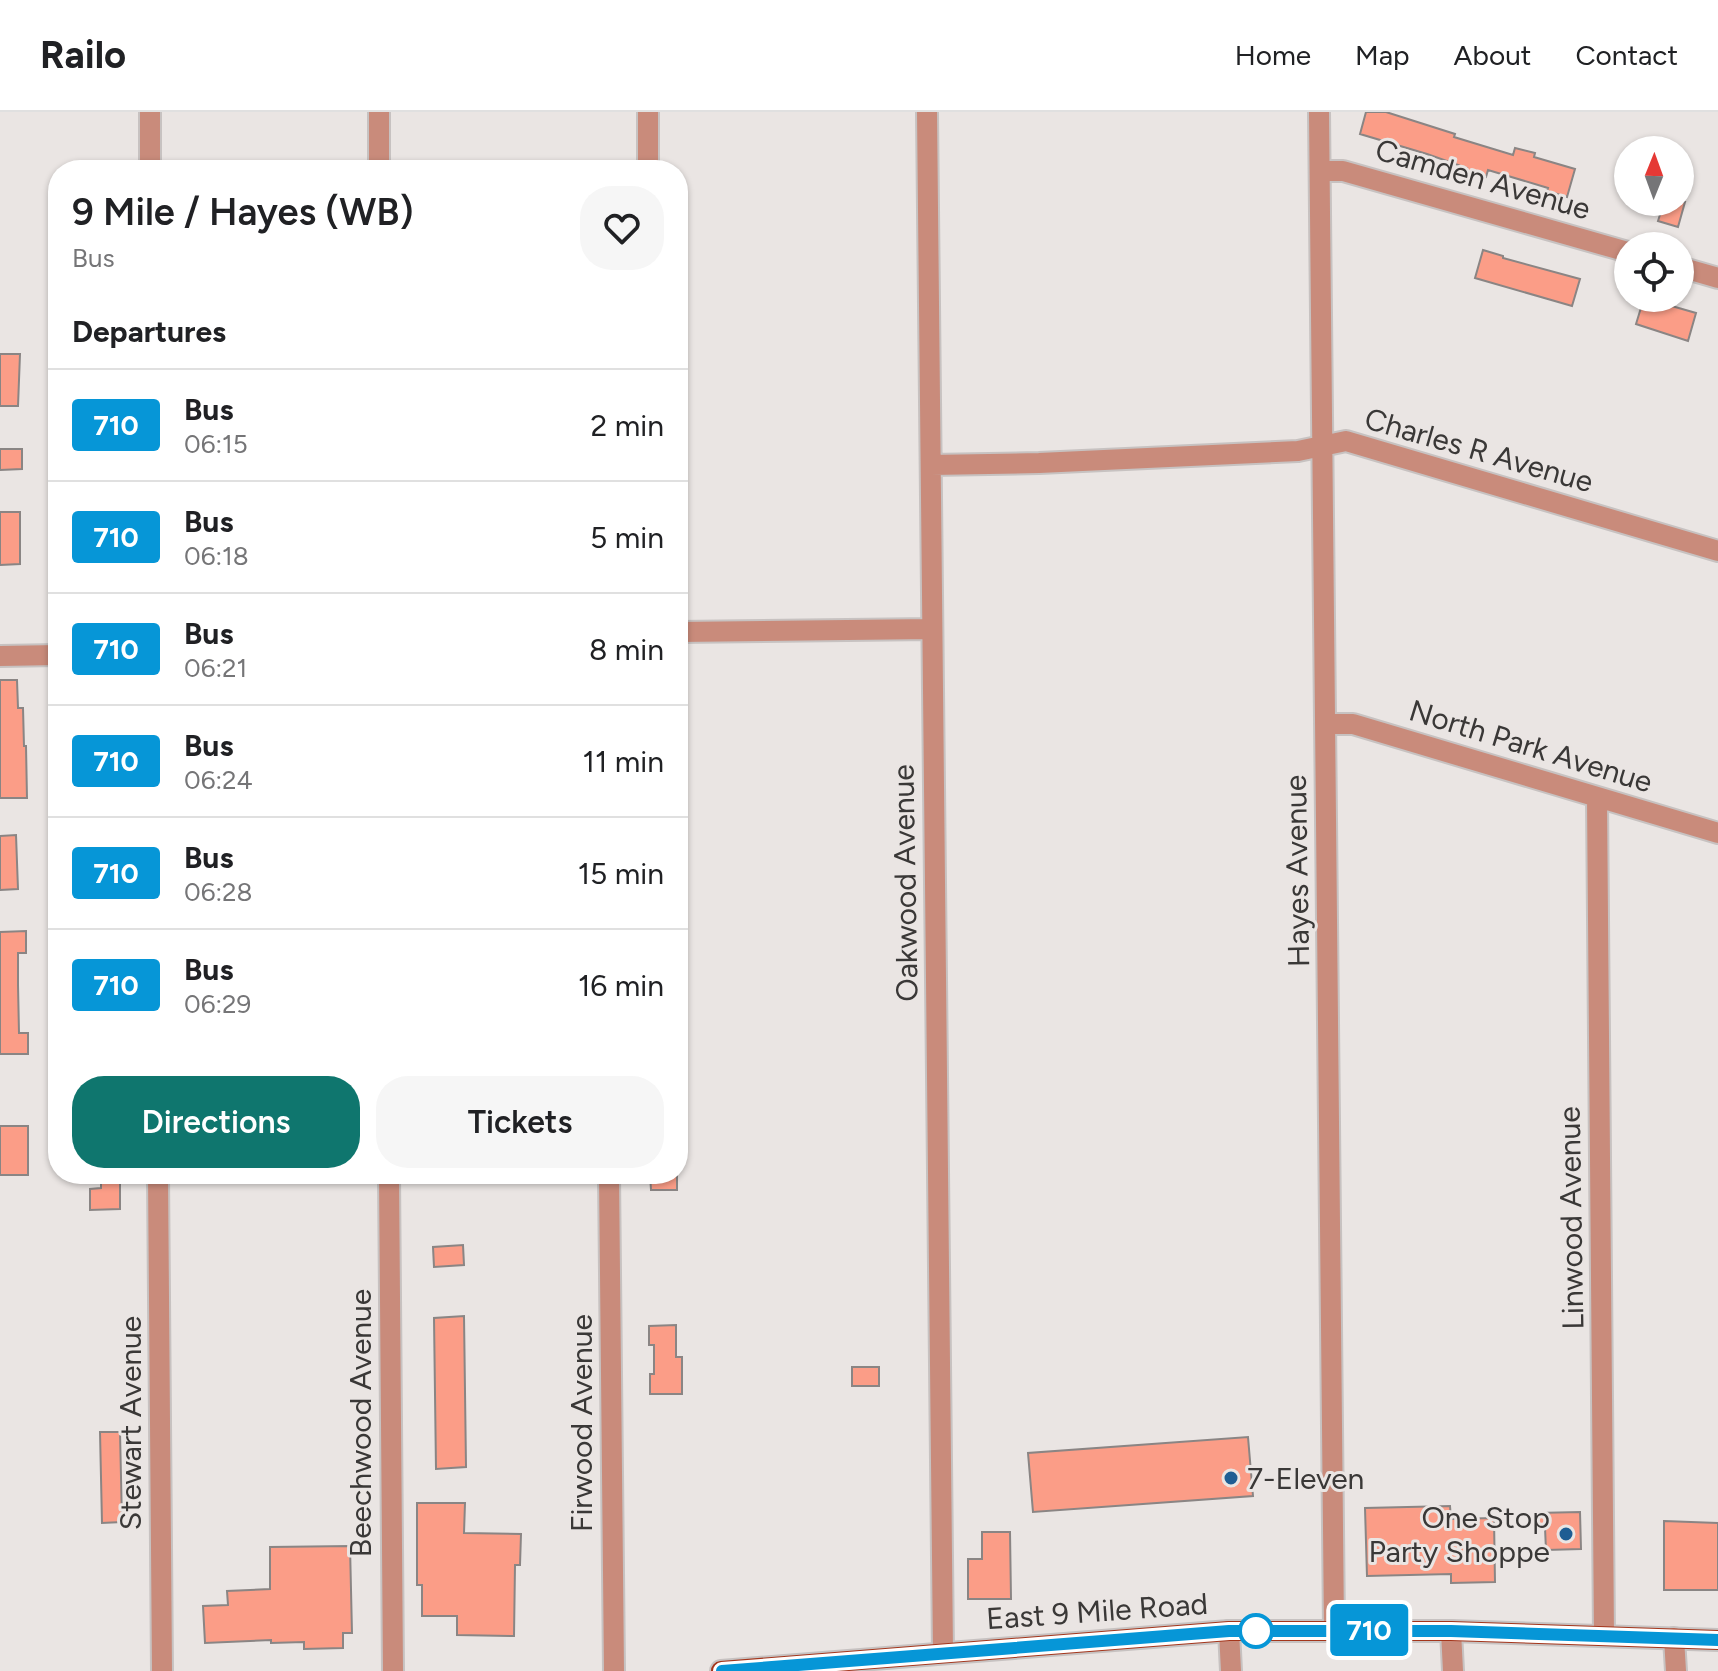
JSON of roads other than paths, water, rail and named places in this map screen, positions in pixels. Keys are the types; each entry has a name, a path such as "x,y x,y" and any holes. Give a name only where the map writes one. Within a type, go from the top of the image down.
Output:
{"main road":[{"name":"East 9 Mile Road","path":"721,1671 1229,1631 1451,1631 1718,1640"}],"street":[{"path":"150,112 150,160"},
{"path":"379,112 379,160"},
{"path":"648,112 648,160"},
{"name":"Oakwood Avenue","path":"927,112 943,1653"},
{"name":"Hayes Avenue","path":"1319,112 1334,1629"},
{"name":"Camden Avenue","path":"1320,171 1343,171 1614,248"},
{"path":"1694,271 1718,278"},
{"name":"Charles R Avenue","path":"931,465 1214,456 1298,451 1346,441 1718,551"},
{"path":"688,632 932,629"},
{"path":"0,656 48,655"},
{"name":"North Park Avenue","path":"1325,724 1353,724 1718,833"},
{"name":"Linwood Avenue","path":"1597,798 1604,1636"},
{"name":"Stewart Avenue","path":"158,1184 162,1671"},
{"name":"Beechwood Avenue","path":"389,1184 393,1671"},
{"name":"Firwood Avenue","path":"609,1184 614,1671"},
{"path":"1229,1631 1231,1671"},
{"path":"1451,1631 1453,1671"},
{"path":"1674,1638 1676,1671"}],"place":[{"name":"7-Eleven","path":"1231,1478"},
{"name":"One Stop Party Shoppe","path":"1566,1534"}]}
